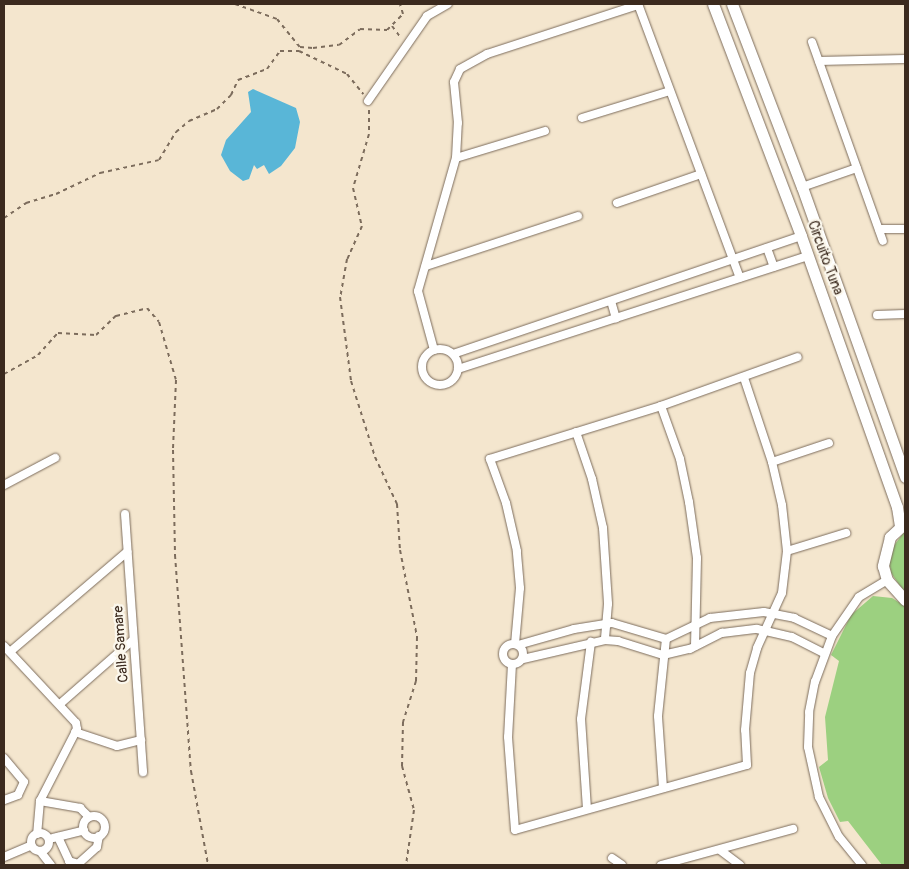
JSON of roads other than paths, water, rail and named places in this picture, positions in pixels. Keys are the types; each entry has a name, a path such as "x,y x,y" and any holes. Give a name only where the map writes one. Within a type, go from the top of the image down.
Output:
{"street":[{"path":"368,100 433,11 448,4"},
{"path":"434,350 418,291 456,158 458,123 454,82 460,69 487,54 638,4 740,278"},
{"name":"Circuito Tuna","path":"713,4 802,236 902,524"},
{"name":"Circuito Tuna","path":"732,4 802,187 905,477"},
{"path":"812,42 883,241"},
{"path":"819,61 905,59"},
{"path":"582,118 670,91"},
{"path":"456,158 545,131"},
{"path":"802,187 857,168"},
{"path":"616,203 701,174"},
{"path":"426,266 578,216"},
{"path":"879,229 905,229"},
{"path":"453,354 802,236"},
{"path":"768,248 774,267"},
{"path":"458,369 808,256"},
{"path":"611,301 616,318"},
{"path":"877,315 905,314"},
{"path":"444,349 453,354 458,369 454,378 446,385 436,385 426,380 421,365 425,356 434,350 444,349"},
{"path":"523,659 523,650 517,644 520,588 517,551 506,503 490,459 661,406 744,378 798,357"},
{"path":"744,378 772,462 782,505 787,551 782,593 773,612 757,648 746,702 747,765 515,830 508,737 508,697 512,664 503,654 508,645 607,624 629,626 666,639 696,625 727,614 773,612 810,624 832,636"},
{"path":"661,406 680,459 689,502 697,558 695,646"},
{"path":"576,432 592,479 603,528 608,568 605,640"},
{"path":"772,462 829,443"},
{"path":"4,485 55,458"},
{"name":"Calle Samare","path":"125,514 143,772"},
{"path":"902,524 884,551 887,580 905,600"},
{"path":"787,551 846,533"},
{"path":"11,651 127,552"},
{"path":"862,865 847,849 822,804 808,747 809,712 832,636 859,596 887,580"},
{"path":"512,664 523,659 605,640 618,640 663,655 695,646 722,633 765,630 792,637 825,654"},
{"path":"663,788 658,734 663,655 666,639"},
{"path":"60,704 133,640"},
{"path":"587,809 582,719 591,642"},
{"path":"4,646 11,651 60,704 76,724 76,732 40,801 37,834"},
{"path":"76,732 117,746 141,740"},
{"path":"4,758 24,782 18,795 4,800"},
{"path":"40,801 80,808 89,818"},
{"path":"58,837 69,861 78,864 97,847 99,836 105,827 103,820 96,816 89,818 84,823 84,830 92,838 99,836"},
{"path":"661,865 793,829"},
{"path":"49,839 84,830"},
{"path":"32,845 32,838 37,834 44,834 49,839"},
{"path":"40,851 48,846 49,839"},
{"path":"32,845 52,865"},
{"path":"4,857 32,845"},
{"path":"720,850 740,865"},
{"path":"612,858 622,865"}],"water":[{"path":"253,89 296,108 300,122 295,148 281,166 269,174 264,165 257,169 254,165 249,179 243,181 230,171 221,155 226,140 251,112 248,92"}]}
